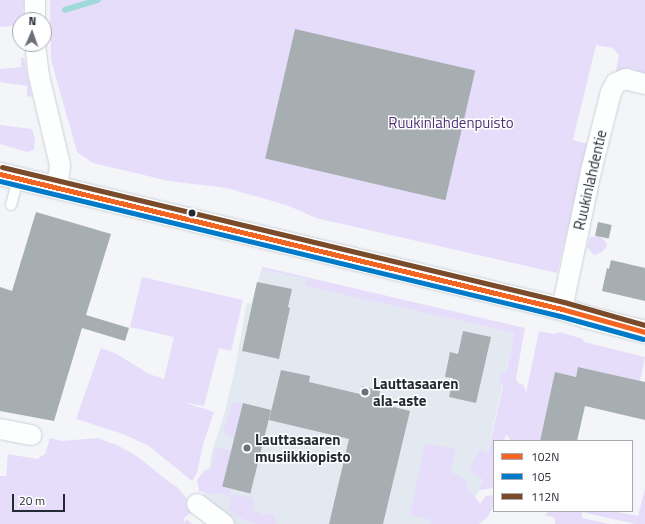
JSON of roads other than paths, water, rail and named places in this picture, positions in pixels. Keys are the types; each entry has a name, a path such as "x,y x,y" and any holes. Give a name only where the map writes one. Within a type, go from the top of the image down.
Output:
{"main road":[{"path":"9,177 562,309 586,317 645,332"}],"street":[{"path":"35,0 35,12"},
{"path":"36,52 39,76 60,165 57,188"},
{"name":"Ruukinlahdentie","path":"562,309 591,174 611,92 616,83 626,79 645,84"},
{"path":"0,429 32,435"},
{"path":"197,504 224,524"}],"lane":[{"path":"9,177 11,205"}],"waterway":[{"path":"65,10 97,0"}],"place":[{"name":"Lauttasaaren ala-aste","path":"365,392"},
{"name":"Lauttasaaren musiikkiopisto","path":"247,448"}],"park label":[{"name":"Ruukinlahdenpuisto","path":"451,123"}]}
